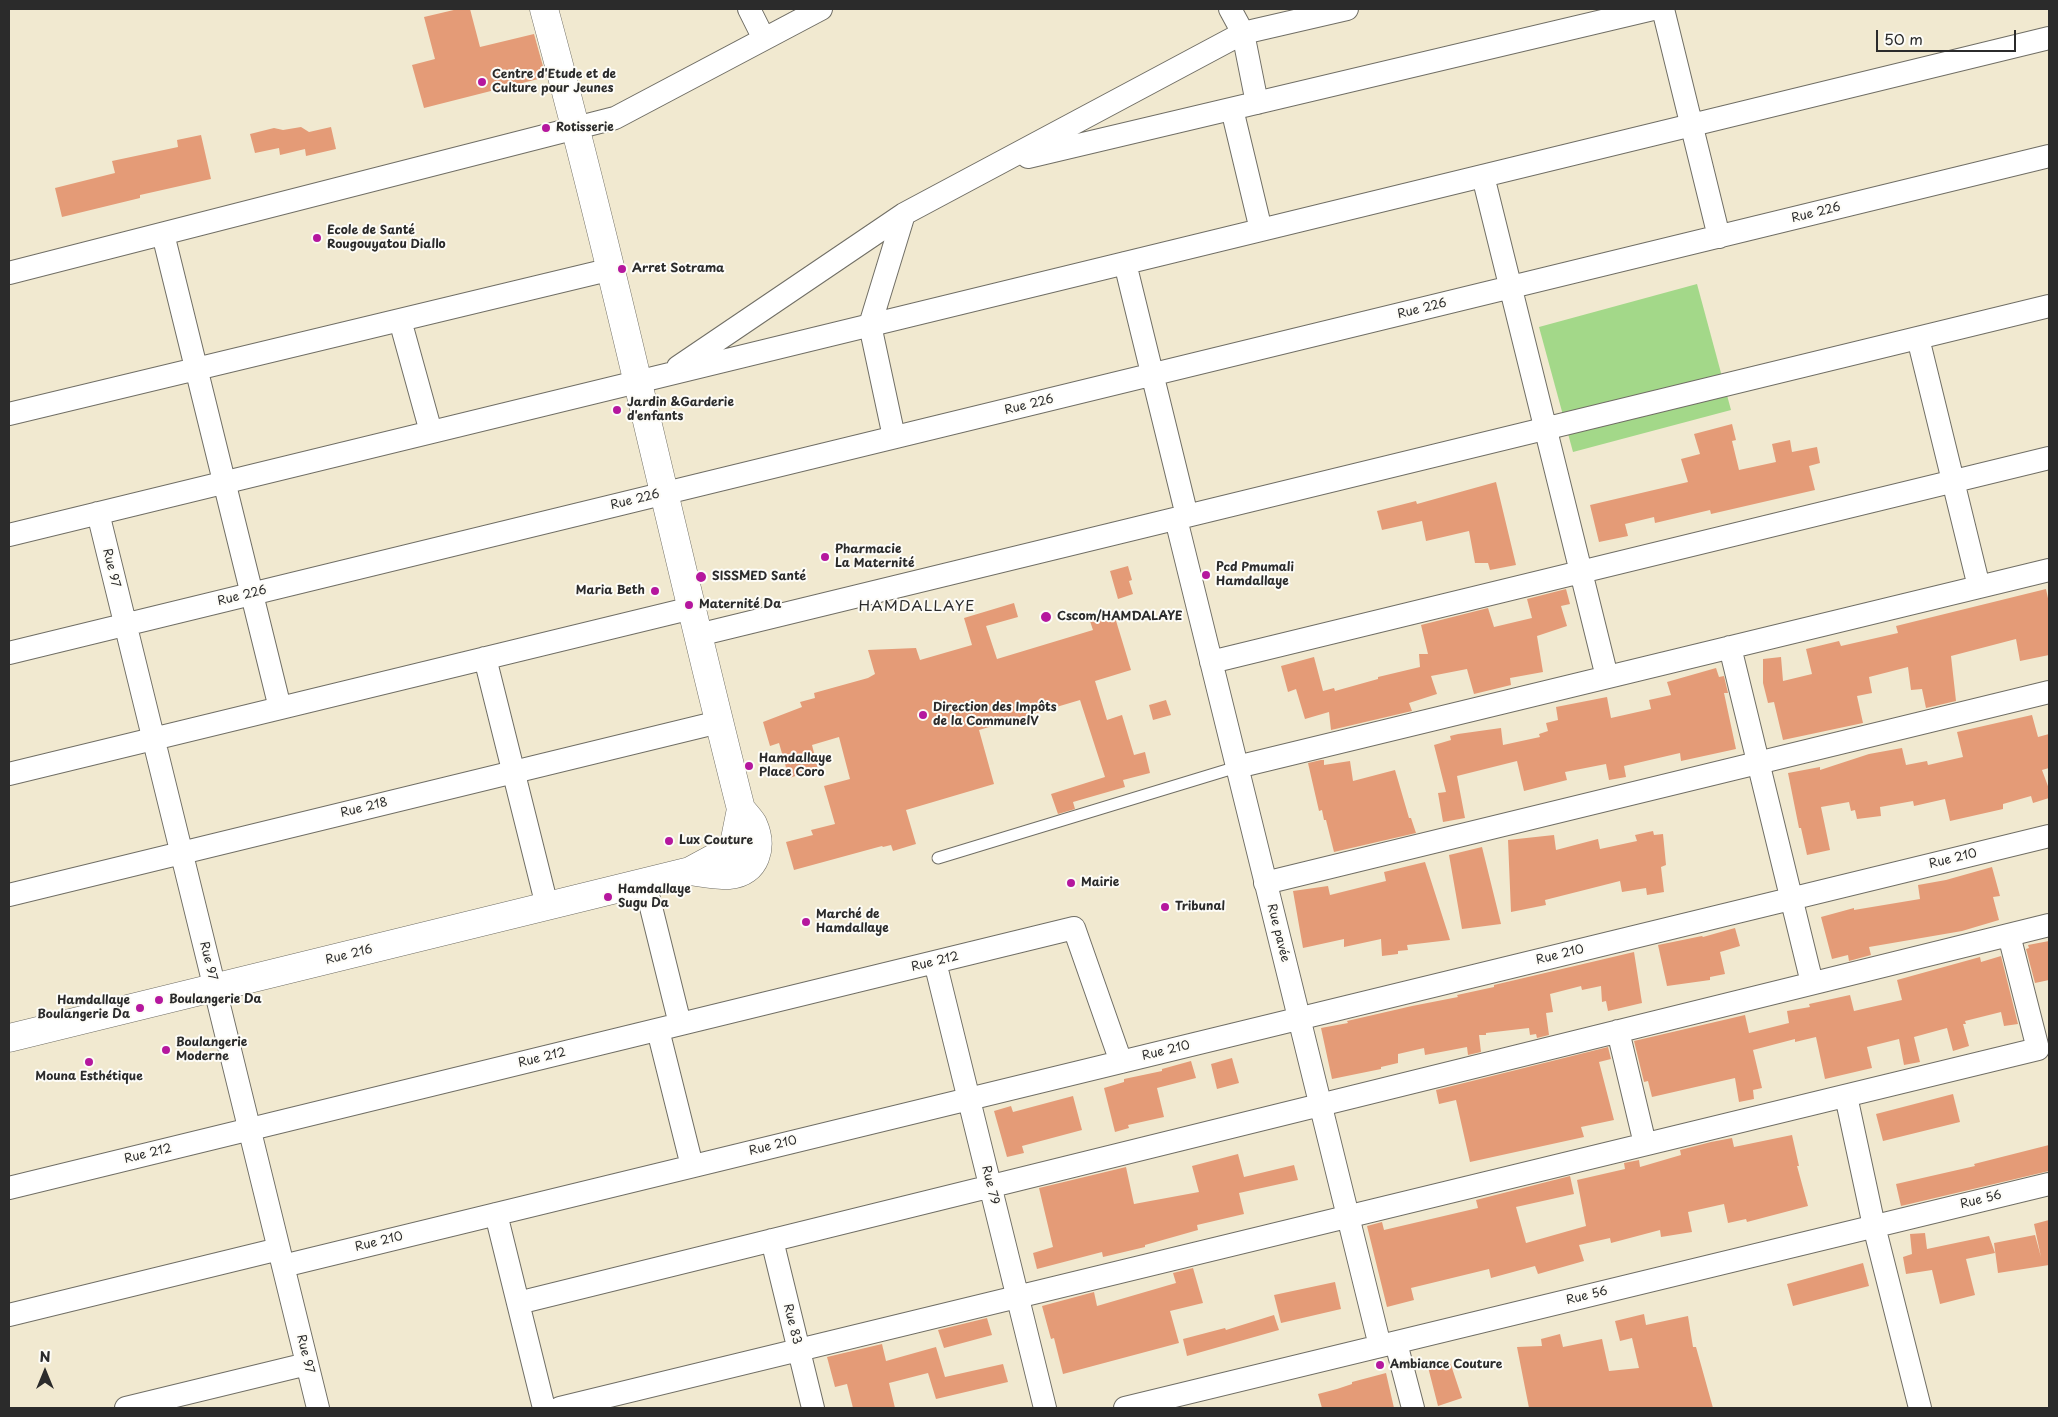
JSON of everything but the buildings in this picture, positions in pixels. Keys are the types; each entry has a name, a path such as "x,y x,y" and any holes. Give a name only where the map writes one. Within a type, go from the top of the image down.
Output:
{"street":[{"path":"544,9 612,269 719,722"},
{"path":"749,9 764,39"},
{"path":"9,273 616,118 821,9"},
{"path":"1230,9 1242,33 1257,103"},
{"path":"666,375 904,214 1242,33 1347,9"},
{"path":"998,164 1653,9"},
{"path":"1663,9 1719,237"},
{"path":"9,535 2049,38"},
{"path":"1232,109 1261,230"},
{"name":"Rue 226","path":"9,653 2049,156"},
{"path":"1483,176 1607,677"},
{"path":"894,438 870,326 904,214"},
{"path":"163,234 280,708"},
{"name":"Rue pavée","path":"1125,263 1152,374 1211,662 1348,1217 1388,1344 1412,1408"},
{"path":"9,414 612,269"},
{"path":"698,635 2049,306"},
{"path":"400,320 431,432"},
{"path":"1918,338 1979,587"},
{"path":"1211,662 2049,458"},
{"name":"Rue 97","path":"98,513 318,1408"},
{"path":"1237,767 2049,570"},
{"path":"9,774 692,608"},
{"path":"1730,647 1812,984"},
{"path":"485,658 547,906"},
{"path":"1265,883 2049,692"},
{"name":"Rue 218","path":"9,895 719,722"},
{"name":"Rue 216","path":"9,1038 690,871 727,851 734,844 741,809 719,722"},
{"name":"Rue 210","path":"9,1314 496,1214 2049,836"},
{"path":"645,883 680,1024"},
{"path":"518,1303 2049,925"},
{"name":"Rue 212","path":"9,1188 1074,928 1121,1062"},
{"path":"560,1408 2038,1049 2009,935"},
{"name":"Rue 79","path":"935,962 1045,1408"},
{"path":"658,1030 692,1166"},
{"path":"1618,1032 1645,1144"},
{"path":"1846,1096 1874,1226 1920,1408"},
{"name":"Rue 56","path":"1125,1408 2049,1184"},
{"path":"496,1214 544,1408"},
{"name":"Rue 83","path":"772,1240 813,1408"},
{"path":"126,1408 307,1364"}],"lane":[{"path":"938,858 1237,767"}],"green space":[{"path":"1697,284 1731,410 1573,452 1539,327"}],"place":[{"name":"Centre d'Etude et de Culture pour Jeunes","path":"482,82"},
{"name":"Rotisserie","path":"546,128"},
{"name":"Ecole de Santé Rougouyatou Diallo","path":"317,238"},
{"name":"Arret Sotrama","path":"622,269"},
{"name":"Jardin &Garderie d'enfants","path":"617,410"},
{"name":"Pharmacie La Maternité","path":"825,557"},
{"name":"Pcd Pmumali Hamdallaye","path":"1206,575"},
{"name":"SISSMED Santé","path":"701,577"},
{"name":"Maria Beth","path":"655,591"},
{"name":"Maternité Da","path":"689,605"},
{"name":"Cscom/HAMDALAYE","path":"1046,617"},
{"name":"Direction des Impôts de la CommuneIV","path":"923,715"},
{"name":"Hamdallaye Place Coro","path":"749,766"},
{"name":"Lux Couture","path":"669,841"},
{"name":"Mairie","path":"1071,883"},
{"name":"Hamdallaye Sugu Da","path":"608,897"},
{"name":"Tribunal","path":"1165,907"},
{"name":"Marché de Hamdallaye","path":"806,922"},
{"name":"Boulangerie Da","path":"159,1000"},
{"name":"Hamdallaye Boulangerie Da","path":"140,1008"},
{"name":"Boulangerie Moderne","path":"166,1050"},
{"name":"Mouna Esthétique","path":"89,1062"},
{"name":"Ambiance Couture","path":"1380,1365"}],"district":[{"name":"HAMDALLAYE","path":"917,607"}]}
